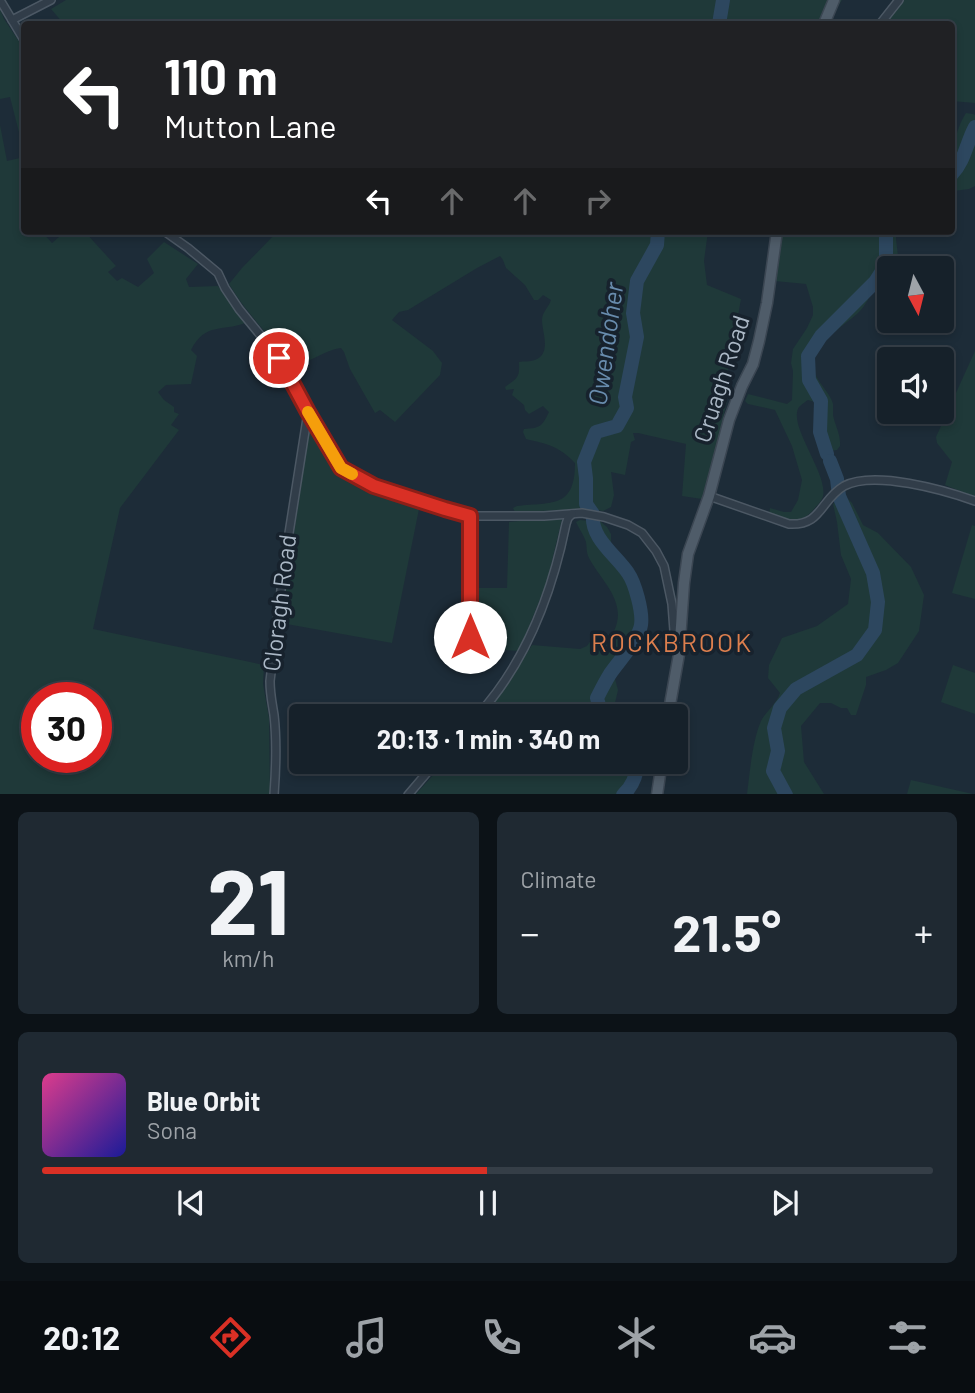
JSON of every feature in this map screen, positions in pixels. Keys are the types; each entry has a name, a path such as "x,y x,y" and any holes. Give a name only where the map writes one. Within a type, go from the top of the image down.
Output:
{"main road":[{"path":"825,21 834,0"},
{"name":"Cruagh Road","path":"670,704 679,654 688,554 709,496 729,421 753,364 767,303 776,235"},
{"path":"657,794 660,774"}],"street":[{"path":"0,0 21,35"},
{"path":"12,20 51,0"},
{"path":"882,21 900,0"},
{"path":"170,235 218,273 239,309 279,358 341,468 374,486 470,516 518,517 582,513 604,517 628,526 642,533 664,566 672,604 674,631 681,637"},
{"name":"Cloragh Road","path":"274,794 276,753 270,681 284,565 308,412"},
{"path":"709,496 789,524 800,525 814,518 832,494 858,481 894,482 947,491 975,501"},
{"path":"487,704 520,655 534,627 548,595 568,518 572,514"},
{"path":"447,645 466,645 471,641 470,516"},
{"path":"408,794 426,774"}],"green space":[{"path":"66,0 842,0 830,21 61,21 51,9"},
{"path":"903,0 975,0 975,103 955,101 955,21 886,21"},
{"path":"0,9 21,44 21,140 10,97 0,99"},
{"path":"966,113 975,115 975,186 955,191 955,140"},
{"path":"0,125 7,161 21,158 21,235 45,235 52,243 61,235 88,235 116,266 108,272 117,281 122,278 138,287 154,273 147,259 164,242 198,264 186,279 189,287 218,286 245,323 215,329 202,335 191,350 197,356 191,384 166,385 158,392 174,407 174,412 179,414 171,425 179,430 120,508 93,629 264,665 263,684 269,718 270,794 0,794"},
{"path":"274,235 707,235 704,261 707,285 741,299 728,371 727,401 702,499 682,496 686,444 633,433 635,440 631,442 625,475 611,472 614,495 611,507 603,511 582,508 515,512 513,508 517,506 560,500 571,488 575,463 552,446 526,439 524,429 540,425 549,412 543,406 529,414 524,405 512,395 514,389 506,390 505,387 517,377 519,362 535,360 543,353 545,342 542,317 551,300 543,295 534,300 525,285 506,268 500,256 408,310 399,312 392,320 433,351 442,363 440,375 395,422 380,410 375,413 341,348 324,353 292,369 229,284"},
{"path":"781,235 896,235 898,256 877,256 877,286 859,312 826,340 815,357 813,366 816,376 833,404 840,446 837,450 830,451 826,446 815,402 808,400 799,407 798,425 820,475 823,496 808,515 793,520 769,514 770,508 791,512 798,500 802,480 792,446 775,410 745,401 748,394 787,404 792,400 793,349 813,315 806,284 775,281"},
{"path":"975,351 975,497 945,485 952,462 937,443 936,437 942,424 954,424 954,397"},
{"path":"309,430 313,432 337,473 357,483 420,504 392,643 281,623"},
{"path":"844,495 852,503 863,525 878,533 911,567 924,595 919,631 898,663 866,677 856,715 851,715 847,708 820,703 801,726 804,762 824,794 747,794 758,729 780,693 768,678 769,665 782,638 817,626 848,604 851,579 841,555 833,504"},
{"path":"562,519 547,582 519,651 473,648 473,622 479,620 477,588 507,588 509,522"},
{"path":"576,522 601,522 607,527 618,566 638,591 643,602 644,628 641,639 614,675 618,690 615,704 493,704 532,645 580,649 587,646 594,636 607,635 614,631 618,611 615,601 587,554 585,539"},
{"path":"972,525 975,526 975,599 952,593"},
{"path":"953,665 975,673 975,714 941,702"},
{"path":"434,774 639,774 638,783 631,794 416,794"},
{"path":"911,780 973,794 907,794"}],"waterway":[{"name":"Owendoher","path":"720,21 723,0"},
{"path":"955,170 975,127"},
{"name":"Owendoher","path":"599,704 597,698 610,674 639,631 641,613 631,578 596,531 593,514 586,504 584,462 596,432 617,426 627,408 625,397 637,337 633,313 637,281 657,245 658,235"},
{"path":"827,454 820,432 821,401 809,380 808,356 821,336 875,282 886,265 886,235"},
{"path":"785,794 773,771 778,751 774,728 780,708 796,689 857,655 875,630 878,602 873,573 839,496 837,479 830,461"},
{"name":"Owendoher","path":"624,794 636,774"}],"slow traffic":[{"path":"308,412 341,468 352,474"}],"district":[{"name":"ROCKBROOK","path":"672,643"}],"route":[{"path":"279,358 341,468 374,486 470,516 470,637"}]}
